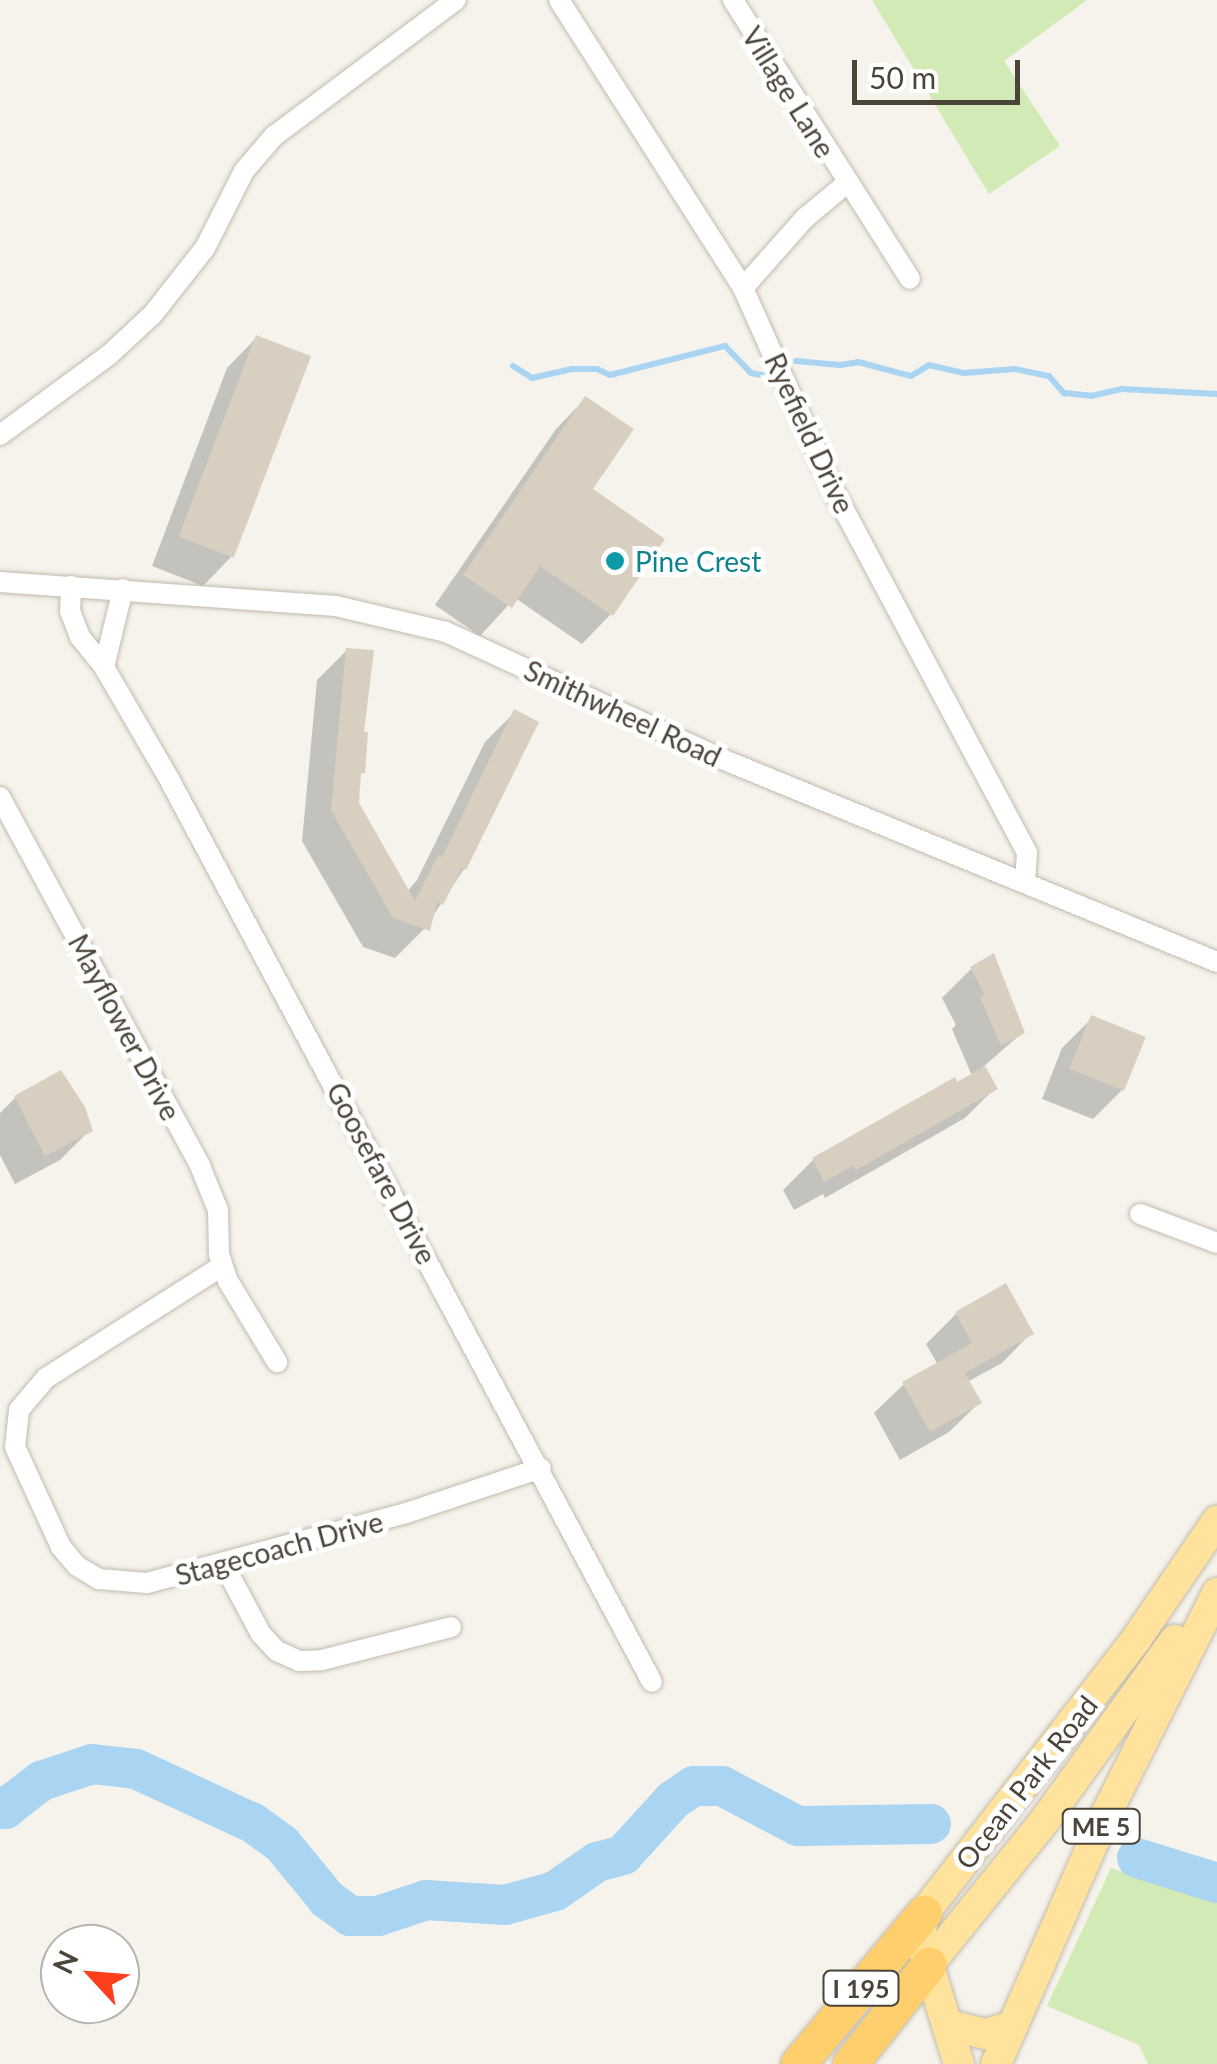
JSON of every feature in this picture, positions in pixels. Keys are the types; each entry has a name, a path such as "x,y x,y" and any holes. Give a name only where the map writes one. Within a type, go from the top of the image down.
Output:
{"highway":[{"name":"I 195","path":"798,2064 924,1913"},
{"name":"I 195","path":"850,2064 930,1964"}],"main road":[{"name":"Ocean Park Road","path":"924,1913 1137,1638 1217,1521"},
{"path":"930,1964 1080,1773 1217,1578"},
{"name":"ME 5","path":"996,2064 1104,1818 1217,1593"},
{"path":"924,1913 920,1937 959,2064"},
{"path":"949,2025 986,2034 1012,2026"}],"street":[{"path":"0,436 109,355 160,306 205,248 244,170 274,136 456,0"},
{"name":"Ryefield Drive","path":"559,0 743,288 834,491 1026,853 1025,882"},
{"name":"Village Lane","path":"733,0 846,184 910,279"},
{"name":"Village Lane","path":"743,288 805,218 846,184"},
{"name":"Smithwheel Road","path":"0,582 336,606 446,632 631,720 1217,962"},
{"name":"Goosefare Drive","path":"71,586 72,622 104,668 178,794 542,1468 652,1682"},
{"path":"104,668 123,589"},
{"name":"Mayflower Drive","path":"0,797 200,1166 218,1210 222,1266 237,1300 277,1362"},
{"path":"1140,1214 1217,1242"},
{"name":"Stagecoach Drive","path":"222,1266 46,1378 30,1394 13,1432 14,1447 43,1512 69,1556 99,1579 147,1583 224,1565 453,1499 542,1468"},
{"path":"224,1565 261,1634 277,1650 298,1661 322,1660 451,1627"}],"green space":[{"path":"872,0 1087,0 1004,61 1060,146 989,194"},
{"path":"1111,1868 1217,1902 1217,2064 1148,2064 1139,2045 1047,2006"}],"building":[{"path":"256,335 311,356 234,558 179,537"},
{"path":"585,396 634,429 593,489 665,539 613,616 540,566 512,608 463,575"},
{"path":"346,648 374,650 364,732 368,732 365,773 361,773 359,803 415,901 438,855 442,857 514,709 539,722 466,870 462,868 443,905 437,902 430,931 393,918 331,810"},
{"path":"994,953 1025,1033 1001,1046 980,997 985,995 970,967"},
{"path":"1091,1015 1146,1037 1124,1091 1069,1069"},
{"path":"985,1066 998,1089 856,1170 853,1166 824,1182 812,1158 955,1077 957,1082"},
{"path":"61,1070 85,1107 93,1131 45,1156 14,1096"},
{"path":"1006,1283 1034,1334 965,1373 982,1403 930,1432 902,1382 972,1343 955,1312"}],"waterway":[{"path":"513,366 532,378 572,369 597,369 610,375 725,346 751,373 766,376"},
{"path":"796,361 840,365 858,362 911,376 929,365 964,373 1015,369 1049,376 1064,393 1091,396 1122,389 1217,394"},
{"path":"0,1806 5,1809 41,1781 92,1764 136,1769 253,1823 282,1844 327,1899 350,1916 378,1916 426,1900 505,1905 555,1891 597,1862 623,1855 673,1800 694,1786 722,1786 798,1826 931,1824"},
{"path":"1137,1858 1217,1883"}],"place":[{"name":"Pine Crest","path":"615,561"}]}
